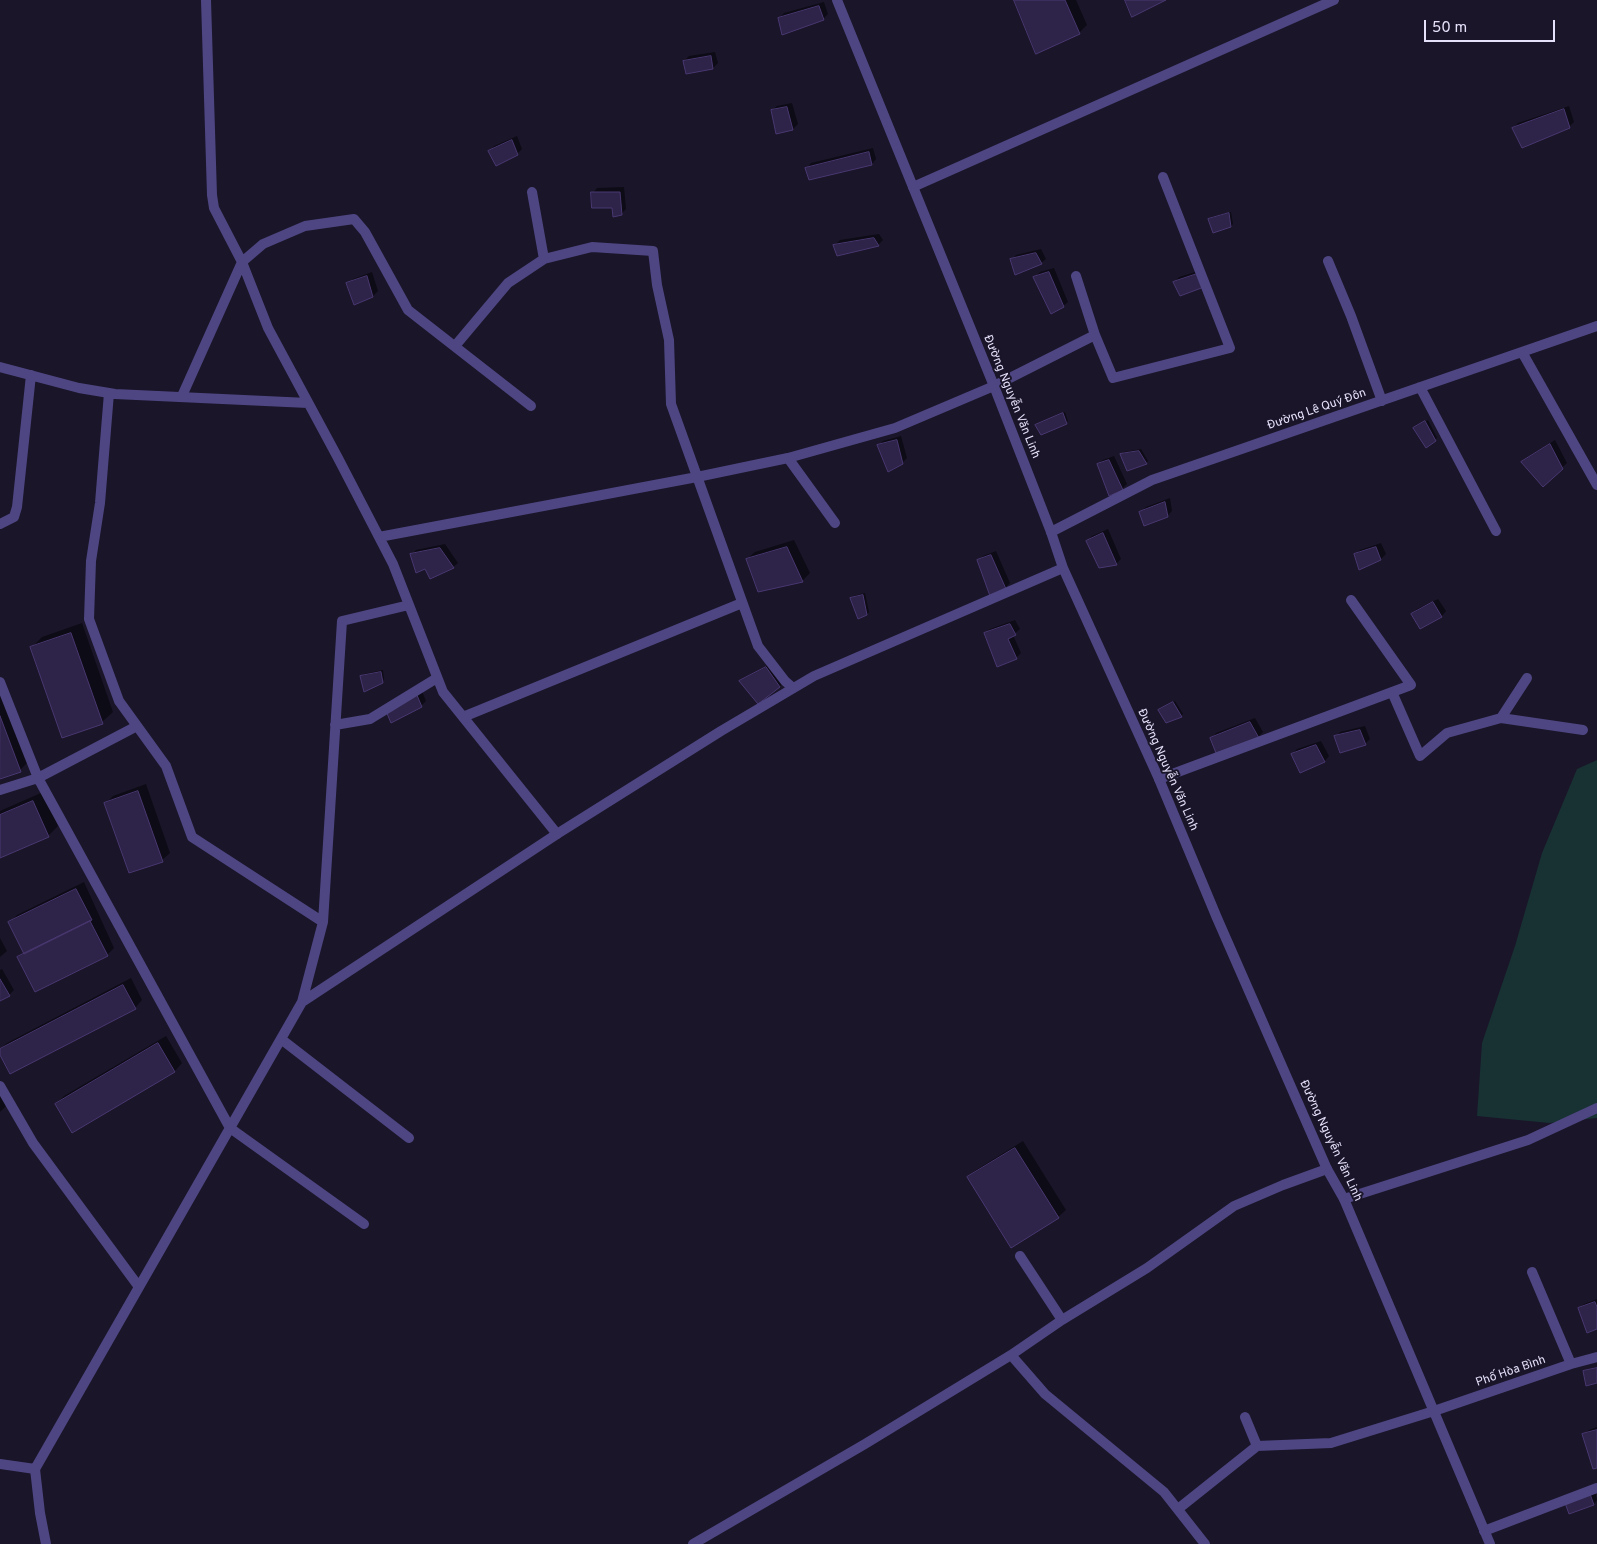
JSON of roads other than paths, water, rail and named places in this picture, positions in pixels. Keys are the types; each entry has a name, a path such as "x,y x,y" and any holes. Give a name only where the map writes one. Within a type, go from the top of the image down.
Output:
{"street":[{"path":"206,0 214,208 242,262 268,328 393,564 443,692 558,834"},
{"name":"Đường Nguyễn Văn Linh","path":"838,0 994,386 1051,532 1063,568 1159,780 1217,918 1328,1169 1344,1199 1490,1544"},
{"path":"913,187 1334,0"},
{"path":"1076,276 1095,335 1113,378 1230,348 1163,177"},
{"path":"532,192 544,259"},
{"path":"182,396 242,262 263,244 305,226 354,220 365,232 408,310 531,406"},
{"path":"455,346 508,283 544,259 592,247 653,251 657,285 669,340 672,404 758,646 785,681 793,688"},
{"path":"1328,261 1351,316 1382,400"},
{"name":"Đường Lê Quý Đôn","path":"1051,532 1152,480 1597,326"},
{"path":"379,537 788,458 895,428 994,386 1095,335"},
{"path":"1522,352 1597,485"},
{"path":"0,368 79,388 109,393 308,403"},
{"path":"0,524 14,517 17,507 31,375"},
{"path":"1420,387 1496,531"},
{"path":"109,393 100,503 91,561 89,619 119,702 166,766 192,837 323,922"},
{"path":"788,458 835,523"},
{"path":"302,1002 558,834 721,731 814,676 1063,568"},
{"path":"1159,780 1412,685 1352,600"},
{"path":"463,717 742,603"},
{"path":"46,1544 35,1469 302,1002 323,922 342,621 409,605"},
{"path":"336,725 370,719 438,678"},
{"path":"1501,718 1527,678"},
{"path":"0,682 38,778 230,1128 364,1224"},
{"path":"1392,692 1420,756 1447,733 1501,718 1583,730"},
{"path":"0,790 38,778 137,726"},
{"path":"281,1039 409,1138"},
{"path":"0,1086 33,1143 139,1287"},
{"path":"1344,1199 1528,1140 1597,1108"},
{"path":"693,1544 865,1444 1011,1355 1062,1320 1147,1268 1234,1206 1283,1185 1328,1169"},
{"path":"1020,1256 1062,1320"},
{"path":"1532,1272 1571,1364"},
{"path":"1011,1355 1045,1394 1164,1492 1205,1544"},
{"name":"Phố Hòa Bình","path":"1256,1446 1331,1443 1597,1357"},
{"path":"1178,1509 1256,1446 1245,1417"},
{"path":"0,1464 35,1469"},
{"path":"1484,1531 1597,1488"}]}
